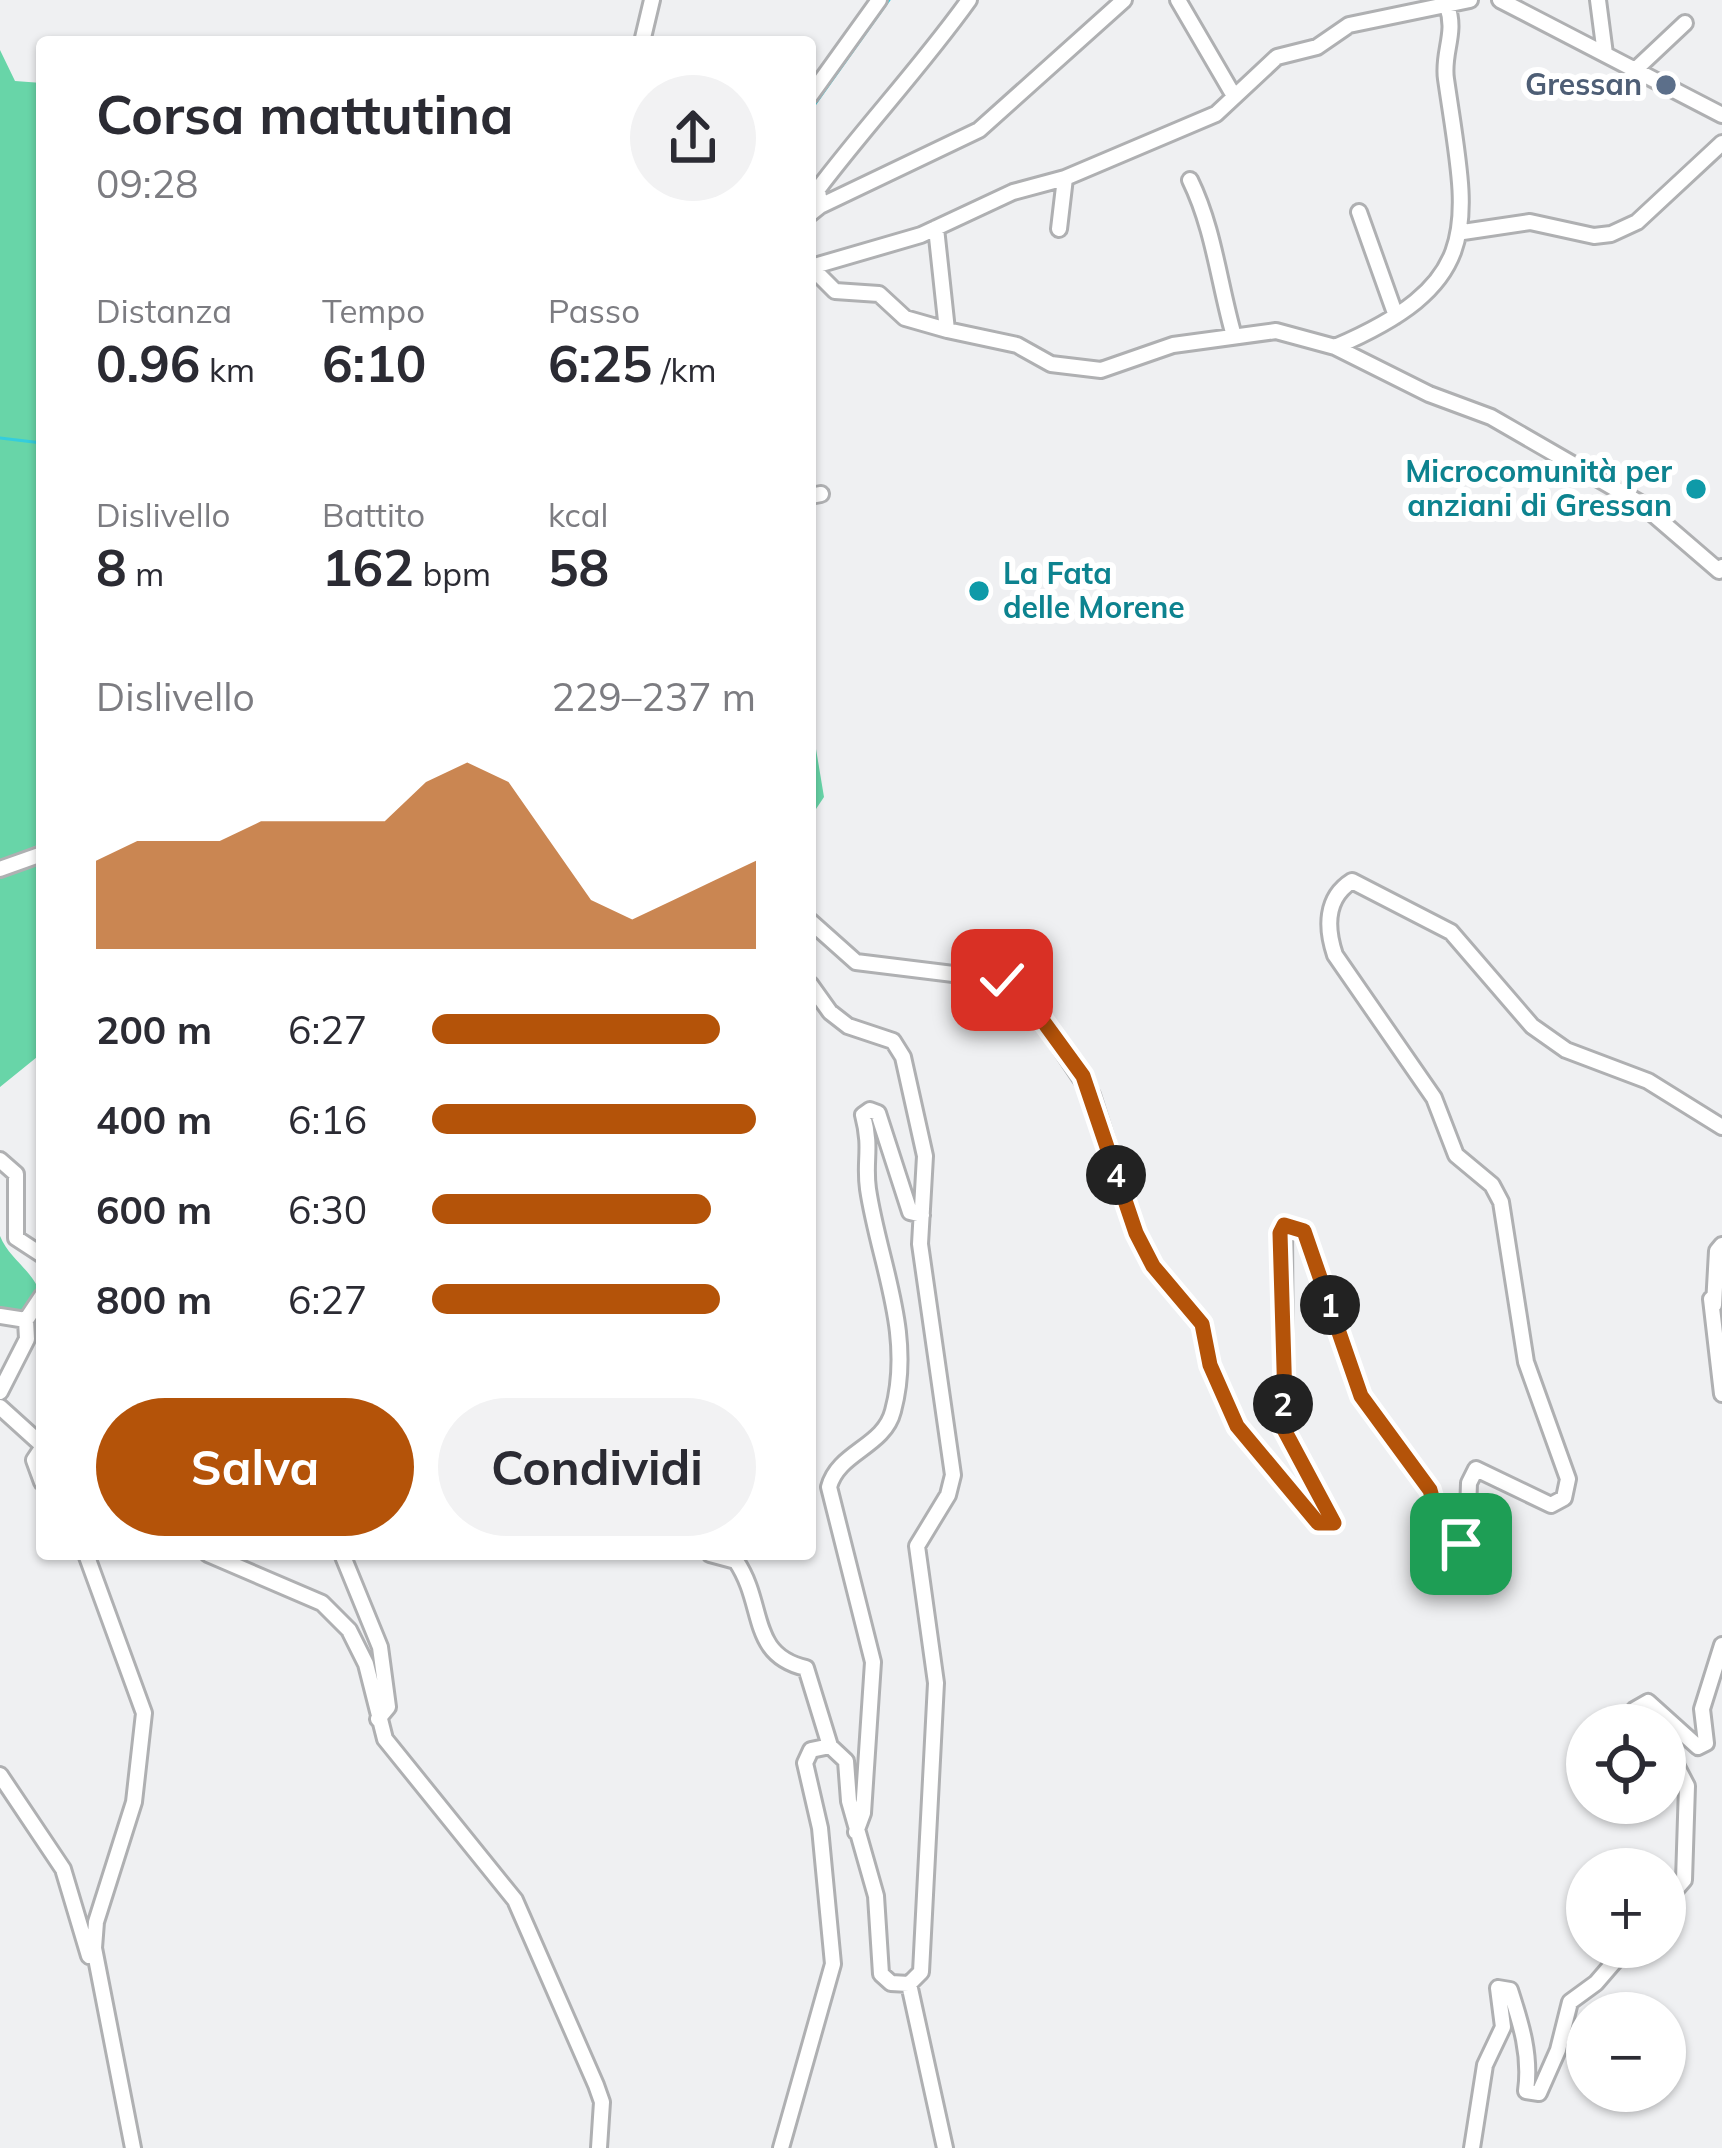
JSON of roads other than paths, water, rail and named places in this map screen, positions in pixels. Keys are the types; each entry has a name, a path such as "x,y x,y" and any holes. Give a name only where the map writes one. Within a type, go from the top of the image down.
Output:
{"street":[{"path":"643,36 652,0"},
{"path":"816,88 879,0"},
{"path":"816,203 818,189 886,99 910,83 969,0"},
{"path":"816,210 979,130 1124,0"},
{"path":"1178,0 1234,96"},
{"path":"816,265 936,228 1013,192 1065,178 1216,114 1277,57 1316,47 1349,26 1470,0"},
{"path":"1500,0 1722,115"},
{"path":"1598,0 1605,54"},
{"path":"1335,347 1427,296 1463,232 1456,186 1459,147 1445,76 1453,35 1447,6"},
{"path":"1635,70 1685,23"},
{"path":"1463,232 1529,222 1594,236 1611,234 1636,222 1722,143"},
{"path":"1059,229 1065,178"},
{"path":"1190,180 1207,214 1214,268 1234,337"},
{"path":"1359,212 1396,316"},
{"path":"936,228 947,330"},
{"path":"816,273 835,291 879,294 905,318 1017,345 1051,364 1101,370 1173,345 1276,332 1335,347 1429,394 1491,417 1640,503 1719,571 1722,567"},
{"path":"0,868 36,856"},
{"path":"816,926 856,962 1002,980 1035,1010 1092,1095 1136,1233 1153,1266 1202,1324 1210,1365 1237,1426 1324,1525 1334,1523 1333,1518 1280,1422 1285,1401 1284,1225 1304,1231 1361,1396 1430,1490 1444,1538 1461,1544 1467,1539 1468,1483 1476,1469 1551,1505 1564,1498 1568,1479 1526,1362 1501,1202 1492,1185 1456,1155 1434,1098 1335,955 1327,932 1342,887 1352,881 1451,932 1532,1026 1566,1050 1648,1081 1722,1127"},
{"path":"816,992 848,1026 893,1041 903,1057 925,1156 924,1289 953,1475 948,1495 917,1546 936,1683 935,1741 923,1962 909,1984 945,2148"},
{"path":"856,1832 863,1813 873,1662 830,1487 833,1470 884,1431 896,1385 895,1289 867,1182 872,1143 863,1115 870,1110 878,1113 889,1134 910,1212 922,1215"},
{"path":"0,1160 16,1174 16,1238 36,1252"},
{"path":"1722,1245 1711,1299 1722,1394"},
{"path":"1711,1299 1722,1320"},
{"path":"0,1392 27,1339 26,1320 36,1305"},
{"path":"0,1316 26,1320"},
{"path":"0,1406 36,1440"},
{"path":"88,1560 144,1713 134,1802 96,1922 96,1977"},
{"path":"222,1560 322,1603 359,1648 379,1719 400,1760 498,1873 515,1900 602,2102 599,2148"},
{"path":"344,1560 380,1647 388,1708 379,1719"},
{"path":"732,1560 752,1585 768,1649 778,1660 806,1668 830,1746 846,1761 856,1832 876,1896 881,1974 891,1983 909,1984"},
{"path":"1686,1737 1697,1747 1706,1743 1702,1709 1722,1645"},
{"path":"781,2148 830,1983 832,1941 820,1828 805,1762 811,1750 830,1746"},
{"path":"0,1774 63,1869 96,1977 133,2148"},
{"path":"1686,1784 1686,1817"},
{"path":"1472,2148 1485,2065 1503,2026 1498,1988 1510,1990 1522,2029 1529,2067 1526,2091 1539,2093 1558,2050 1570,2002 1609,1968"}],"waterway":[{"path":"816,103 889,0"},
{"path":"0,438 36,442"}],"place":[{"name":"Gressan","path":"1666,85"},
{"name":"Microcomunità per anziani di Gressan","path":"1696,489"},
{"name":"La Fata delle Morene","path":"979,591"}]}
